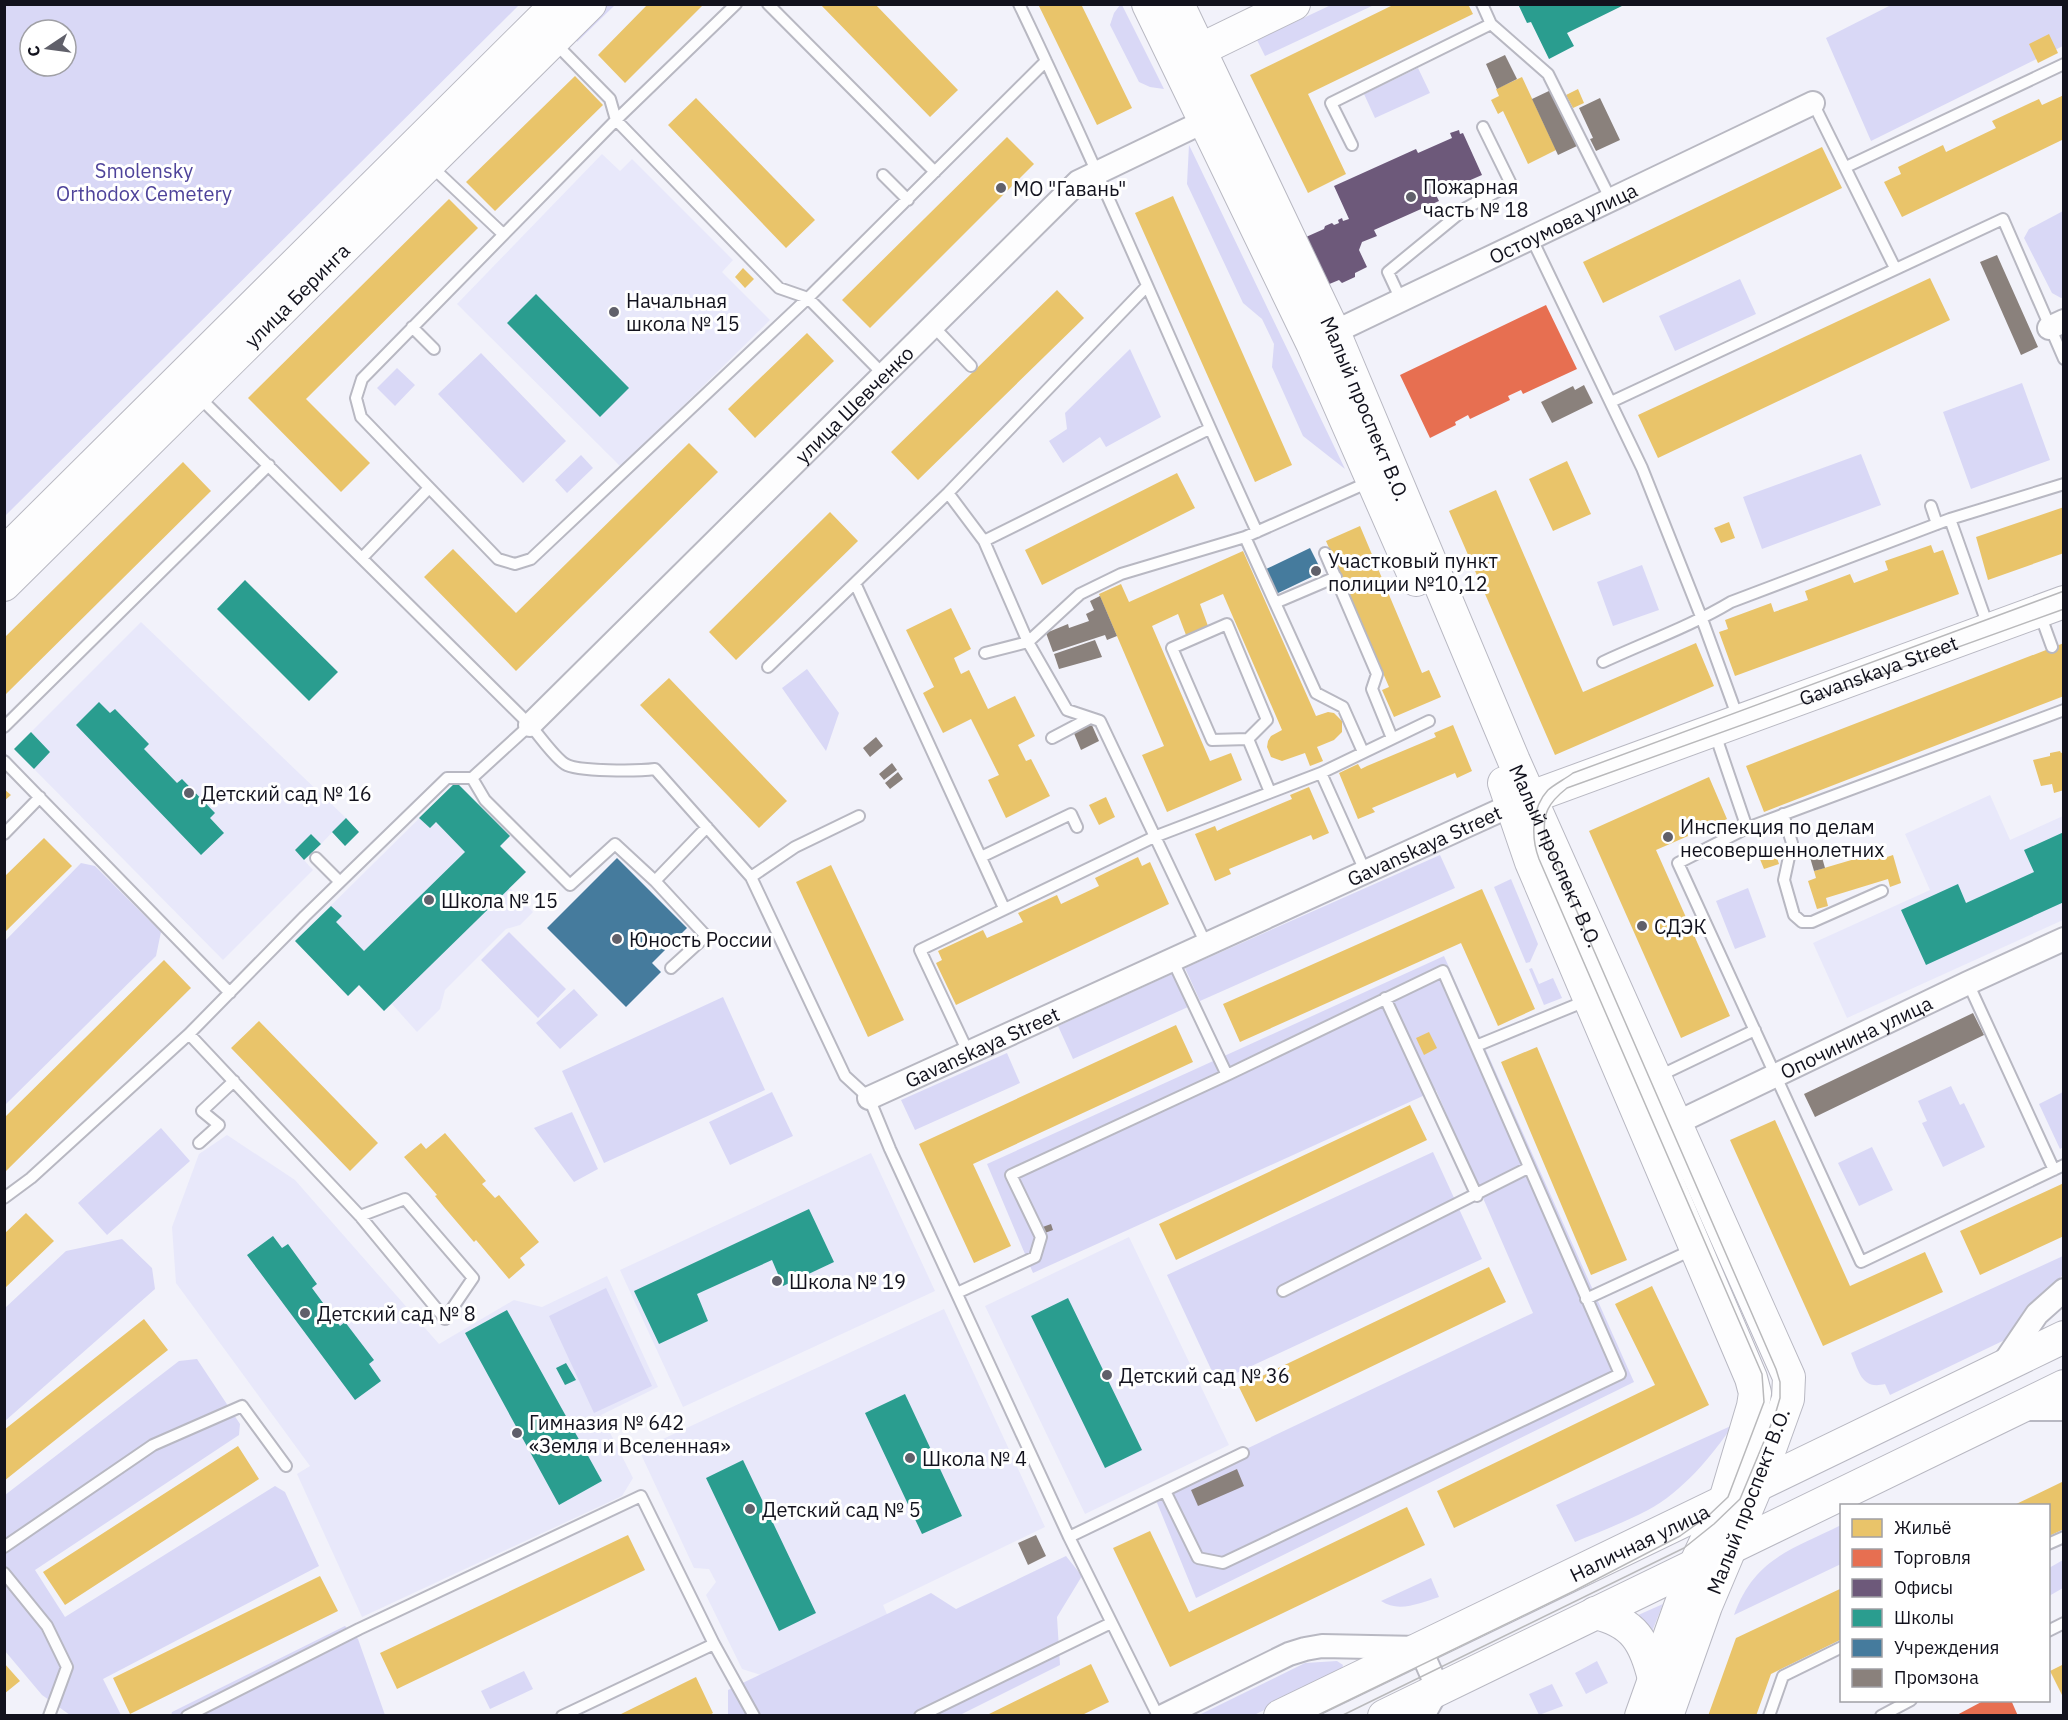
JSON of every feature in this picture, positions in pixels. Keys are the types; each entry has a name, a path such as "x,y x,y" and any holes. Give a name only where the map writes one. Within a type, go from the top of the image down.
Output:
{"main road":[{"name":"улица Беринга","path":"4,585 188,387 421,156 549,24 590,4"},
{"name":"Малый проспект В.О.","path":"1148,4 1187,56 1323,338 1641,1084 1662,1130 1789,1377 1788,1399 1757,1485 1706,1606 1667,1716"},
{"name":"Малый проспект В.О.","path":"1178,4 1187,56 1203,122 1323,338"},
{"path":"1187,56 1294,4"},
{"name":"улица Беринга","path":"4,553 188,387"},
{"name":"Gavanskaya Street","path":"1521,800 2051,606"},
{"name":"Малый проспект В.О.","path":"1641,1716 1694,1567 1725,1500 1754,1406 1755,1393 1751,1378 1696,1248 1662,1130"},
{"name":"Наличная улица","path":"1281,1716 2064,1337"},
{"path":"1384,1716 1430,1702 1595,1613 2064,1386"},
{"path":"1595,1613 1612,1617 1627,1625 1639,1638 1649,1656 1654,1679"}],"street":[{"name":"Остоумова улица","path":"1323,338 1813,103"},
{"name":"улица Шевченко","path":"530,725 1078,182 1203,122"},
{"name":"Gavanskaya Street","path":"869,1098 1521,800"},
{"name":"Опочинина улица","path":"1662,1130 2064,939"},
{"path":"2001,1367 2037,1314 2064,1290"},
{"path":"2016,1409 2064,1409"},
{"path":"1163,1716 1289,1654 1322,1646 1420,1648 1430,1702"}],"lane":[{"path":"736,4 616,120 362,379 356,398 361,417 498,559 515,564 531,559 808,298 1046,61"},
{"path":"768,4 935,172"},
{"path":"1018,4 1097,171 1209,429 1257,532"},
{"path":"1482,4 1491,24 1548,74 1611,200"},
{"path":"549,24 610,99 616,120 779,288 808,298 884,375"},
{"path":"1352,145 1331,103 1491,24"},
{"path":"1846,167 2064,64"},
{"path":"1813,103 1895,268"},
{"path":"1401,300 1388,272 1466,208 1511,184 1482,127"},
{"path":"421,156 503,234"},
{"path":"883,175 908,200"},
{"path":"1611,402 2003,219 2056,325 2064,359"},
{"path":"1531,237 1642,468 1702,620 1747,828"},
{"path":"768,667 948,493 1148,286"},
{"path":"933,326 971,366"},
{"path":"412,327 434,349"},
{"path":"188,387 530,725 566,765 578,768 655,770 751,877 845,1076 869,1098 890,1149 1069,1537 1158,1716"},
{"path":"984,541 1209,429"},
{"path":"4,727 269,465"},
{"path":"985,653 1028,642 1080,594 1121,574 1245,537 1383,476"},
{"path":"1603,662 1702,620 1731,602 1950,519 2064,484"},
{"path":"362,558 429,488"},
{"path":"948,493 984,541 1028,642 1066,710 1100,721 1206,944"},
{"path":"1930,506 1937,524"},
{"path":"1950,519 1989,630"},
{"path":"1245,537 1316,693 1343,707 1363,752"},
{"path":"1325,553 1377,674 1372,689 1392,738"},
{"path":"1275,603 1336,577"},
{"path":"855,583 1004,909"},
{"path":"2051,606 2052,647"},
{"path":"1227,624 1267,720 1248,739 1212,740 1172,648 1227,624"},
{"path":"1968,983 2059,1168 1861,1262 1678,863 1747,828 2064,710"},
{"path":"1052,738 1090,718"},
{"path":"968,1052 920,950 1154,837 1321,773 1429,721"},
{"path":"4,1198 39,1171 189,1034 447,778 472,778 530,725"},
{"path":"1248,739 1270,792"},
{"path":"4,761 230,993"},
{"path":"1321,773 1365,871"},
{"path":"472,778 485,800 570,885 615,844 655,881 706,936 670,968"},
{"path":"4,834 40,796"},
{"path":"981,857 1071,814 1077,827"},
{"path":"1784,814 1792,843 1784,880 1794,915 1802,922 1812,922 1881,891"},
{"path":"751,877 795,847 859,816"},
{"path":"655,881 707,827"},
{"path":"316,858 340,882"},
{"path":"1172,959 1227,1075"},
{"path":"957,1293 1035,1257 1041,1237 1011,1175 1227,1075 1443,971 1620,1374 1223,1563 1198,1558 1165,1491"},
{"path":"1476,1046 1602,994"},
{"path":"1385,998 1477,1196"},
{"path":"1641,1084 1755,1030"},
{"path":"189,1034 360,1216 445,1319 473,1278 405,1199 360,1216"},
{"path":"199,1143 219,1125 202,1111 234,1081"},
{"path":"1283,1291 1477,1196 1528,1168"},
{"path":"1586,1299 1696,1248"},
{"path":"4,1547 153,1445 242,1406 286,1466"},
{"path":"1069,1537 1243,1453"},
{"path":"187,1716 359,1629 641,1496 714,1644 754,1716"},
{"path":"2050,1543 2064,1536"},
{"path":"4,1573 47,1626 67,1667 50,1715"},
{"path":"920,1716 1111,1623"},
{"path":"2050,1630 2064,1623"},
{"path":"562,1716 714,1644"},
{"path":"1769,1716 1783,1676 1840,1648"},
{"path":"1881,1716 1909,1702"}],"shaded area":[{"name":"Начальная школа № 15","path":"602,154 620,171 632,159 733,260 722,272 770,320 621,467 457,304"},
{"name":"Детский сад № 16","path":"141,622 346,818 321,844 311,834 295,850 313,870 223,960 34,769 50,752 31,732"},
{"name":"Школа № 15","path":"456,782 510,836 500,847 526,872 510,888 533,912 520,925 506,929 445,990 440,1009 417,1032 392,1004 384,1011 359,985 348,996 295,941"},
{"path":"1990,795 2010,840 2063,816 2063,920 1847,1018 1813,943 1930,890 1905,834"},
{"path":"227,1135 295,1180 439,1344 514,1300 542,1307 607,1276 658,1387 601,1415 633,1478 622,1496 362,1617 297,1474 310,1466 176,1283 172,1227 199,1154"},
{"name":"Школа № 19","path":"871,1153 935,1291 683,1407 620,1270"},
{"name":"Детский сад № 36","path":"1129,1237 1229,1445 1085,1514 985,1306"},
{"path":"944,1309 1045,1527 883,1605 889,1619 783,1682 742,1669 706,1595 716,1582 709,1569 694,1568 639,1450"}],"green space":[{"name":"Smolensky Orthodox Cemetery","path":"5,4 519,5 5,516"},
{"path":"607,5 615,5 577,42 578,34"},
{"path":"1120,5 1164,89 1150,87 1139,82 1110,25"},
{"path":"1331,5 1374,5 1265,56 1257,40"},
{"path":"1891,5 2063,5 2063,46 1871,141 1826,38"},
{"path":"1418,68 1430,93 1375,118 1364,94"},
{"path":"1189,145 1345,469 1303,436 1272,367 1274,344 1262,319 1243,303 1187,184"},
{"path":"2063,211 2064,297 2061,298 2052,293 2024,238 2029,229"},
{"path":"1740,279 1756,314 1675,351 1659,316"},
{"path":"1130,349 1161,417 1106,447 1100,437 1063,463 1049,441 1067,429 1065,413"},
{"path":"481,353 566,441 523,483 438,394"},
{"path":"397,368 415,385 395,406 377,388"},
{"path":"2022,383 2050,460 1971,489 1943,412"},
{"path":"1861,454 1881,505 1762,549 1743,497"},
{"path":"581,455 593,468 567,493 555,480"},
{"path":"1642,565 1659,610 1613,626 1597,582"},
{"path":"807,669 839,713 826,751 782,688"},
{"path":"1440,855 1455,888 1200,1001 1185,968"},
{"path":"81,863 95,866 161,932 156,956 5,1105 5,941"},
{"path":"1511,879 1538,944 1530,962 1526,963 1494,887"},
{"path":"1748,888 1766,937 1735,949 1716,901"},
{"path":"509,932 566,989 538,1018 481,960"},
{"path":"1444,956 1634,1382 1196,1598 1153,1493 1533,1313 1436,1090 1033,1273 987,1164"},
{"path":"1532,968 1539,984 1553,978 1562,998 1544,1005 1529,969"},
{"path":"1172,974 1188,1007 1073,1059 1058,1026"},
{"path":"574,989 598,1015 560,1049 536,1023"},
{"path":"723,997 765,1090 604,1163 562,1071"},
{"path":"1007,1053 1020,1083 915,1130 901,1100"},
{"path":"1951,1086 1960,1105 1964,1103 1985,1147 1943,1167 1922,1123 1927,1121 1918,1101"},
{"path":"772,1092 793,1136 730,1165 709,1122"},
{"path":"2063,1092 2063,1147 2060,1149 2039,1104"},
{"path":"572,1112 598,1169 574,1182 534,1128"},
{"path":"161,1128 190,1161 107,1235 78,1203"},
{"path":"1872,1147 1893,1190 1859,1206 1838,1163"},
{"path":"1433,1152 1482,1259 1217,1382 1167,1275"},
{"path":"122,1239 152,1268 155,1289 5,1421 5,1308 66,1251"},
{"path":"2063,1256 2063,1275 2029,1308 2011,1337 1890,1395 1885,1384 1871,1384 1862,1378 1851,1353"},
{"path":"606,1288 652,1386 594,1413 549,1316"},
{"path":"197,1359 240,1424 239,1435 35,1570 65,1617 275,1486 285,1492 319,1566 103,1679 121,1715 70,1715 42,1695 5,1651 5,1495 179,1361"},
{"path":"1733,1425 1706,1461 1661,1502 1612,1527 1575,1542 1556,1505"},
{"path":"1840,1525 1840,1564 1734,1615 1753,1580 1764,1568 1791,1549"},
{"path":"1066,1556 1082,1576 1057,1617 1060,1665 960,1715 728,1715 728,1690 931,1593 956,1609"},
{"path":"2063,1560 2063,1588 2050,1595 2050,1567"},
{"path":"1431,1578 1439,1597 1402,1607 1388,1605 1381,1601"},
{"path":"1663,1604 1651,1634 1636,1616"},
{"path":"345,1626 358,1639 385,1715 171,1716 172,1712"},
{"path":"1337,1661 1343,1665 1341,1673 1254,1715 1197,1716 1305,1663"},
{"path":"1597,1661 1608,1683 1586,1694 1575,1673"},
{"path":"524,1671 533,1689 490,1709 481,1691"},
{"path":"1552,1684 1563,1706 1539,1715 1529,1694"}],"building: Жильё":[{"path":"648,4 704,4 625,83 598,55"},
{"path":"820,4 875,4 958,90 930,117"},
{"path":"1038,4 1081,4 1132,108 1097,125"},
{"path":"1395,4 1468,4 1473,14 1308,94 1346,174 1308,193 1250,75"},
{"path":"2049,34 2058,53 2038,63 2029,44"},
{"path":"575,76 603,105 495,211 466,182"},
{"path":"1522,77 1556,150 1528,164 1503,111 1498,114 1491,100 1499,96 1496,89"},
{"path":"1578,89 1584,103 1573,108 1566,95"},
{"path":"2064,95 2064,139 1902,217 1884,182 1901,174 1898,167 1943,145 1946,152 1996,128 1992,121 2039,99 2042,105"},
{"path":"696,98 815,220 786,248 668,125"},
{"path":"1007,137 1034,164 870,328 842,300"},
{"path":"1822,147 1842,188 1603,303 1583,262"},
{"path":"1173,196 1292,465 1255,482 1135,213"},
{"path":"449,199 478,228 306,399 370,463 341,492 248,398"},
{"path":"743,268 754,279 745,288 735,277"},
{"path":"1930,278 1950,320 1658,458 1638,415"},
{"path":"1057,290 1084,318 918,480 891,452"},
{"path":"807,333 834,361 755,438 728,409"},
{"path":"689,443 718,472 516,671 424,577 453,549 516,613"},
{"path":"1567,461 1591,514 1553,531 1529,479"},
{"path":"183,462 211,491 4,696 4,638"},
{"path":"1177,473 1195,508 1042,585 1025,550"},
{"path":"1496,490 1583,692 1696,643 1714,686 1555,755 1449,511"},
{"path":"2064,507 2064,553 1988,580 1976,537"},
{"path":"830,512 858,541 736,660 709,632"},
{"path":"1729,522 1735,538 1721,543 1714,528"},
{"path":"1360,526 1422,673 1429,670 1441,697 1394,717 1382,690 1389,687 1326,541"},
{"path":"1931,545 1934,553 1943,550 1959,594 1735,676 1719,632 1728,629 1725,620 1771,603 1774,612 1808,600 1805,591 1850,574 1854,583 1888,570 1885,561"},
{"path":"1243,551 1316,716 1328,712 1334,713 1342,721 1342,732 1334,740 1317,747 1323,761 1310,766 1305,753 1282,761 1271,757 1267,747 1268,741 1271,736 1282,730 1223,594 1200,604 1208,626 1186,635 1178,614 1152,626 1210,761 1231,753 1242,780 1167,812 1142,755 1164,746 1099,594 1121,584 1129,602"},
{"path":"951,608 971,649 954,658 961,674 969,670 988,709 1015,696 1035,736 1018,745 1026,761 1031,759 1050,796 1006,818 988,780 999,775 971,719 943,733 923,693 934,687 906,630"},
{"path":"2064,643 2064,696 1764,812 1746,766"},
{"path":"669,678 787,801 759,828 640,705"},
{"path":"1453,725 1472,771 1457,778 1455,773 1372,808 1375,812 1358,819 1339,773 1358,764 1361,769 1436,737 1434,733"},
{"path":"2060,751 2064,752 2064,790 2054,793 2052,784 2041,786 2033,760"},
{"path":"1709,777 1727,819 1656,850 1730,1016 1681,1038 1589,831"},
{"path":"1309,787 1329,833 1313,840 1311,835 1229,869 1231,874 1215,881 1195,834 1215,826 1217,831 1292,799 1290,795"},
{"path":"4,789 11,795 4,801"},
{"path":"1106,797 1115,817 1099,825 1089,805"},
{"path":"44,838 72,866 4,933 4,877"},
{"path":"1773,846 1779,864 1764,869 1757,852"},
{"path":"1882,851 1884,858 1893,855 1901,883 1890,887 1888,879 1826,898 1828,906 1817,909 1808,881 1816,878 1814,871"},
{"path":"1138,857 1142,866 1150,862 1169,904 956,1005 936,963 942,960 938,951 983,930 987,938 1023,922 1018,913 1057,895 1061,904 1099,886 1095,878"},
{"path":"831,865 904,1020 868,1037 796,882"},
{"path":"1482,889 1535,1009 1498,1026 1461,943 1240,1042 1223,1004"},
{"path":"164,960 191,988 4,1173 4,1118"},
{"path":"259,1021 378,1143 350,1171 231,1048"},
{"path":"1176,1025 1193,1062 973,1164 1011,1246 974,1263 919,1144"},
{"path":"1429,1032 1437,1048 1424,1055 1416,1038"},
{"path":"1537,1047 1627,1260 1591,1275 1501,1062"},
{"path":"1410,1105 1427,1140 1176,1260 1159,1224"},
{"path":"1775,1120 1850,1286 1925,1252 1943,1292 1823,1346 1730,1140"},
{"path":"445,1133 486,1181 482,1184 495,1198 499,1195 539,1242 520,1258 525,1265 509,1279 476,1240 474,1242 404,1157 421,1143 426,1149"},
{"path":"2064,1183 2064,1236 1980,1275 1960,1231"},
{"path":"26,1213 54,1241 4,1289 4,1234"},
{"path":"1489,1267 1506,1302 1256,1422 1239,1387"},
{"path":"1652,1286 1709,1405 1454,1528 1437,1491 1655,1385 1615,1304"},
{"path":"144,1319 168,1350 4,1481 4,1430"},
{"path":"238,1446 259,1479 65,1605 43,1572"},
{"path":"2064,1481 2064,1529 2050,1536 2050,1504 2016,1504"},
{"path":"1407,1507 1425,1545 1170,1667 1113,1548 1150,1531 1189,1612"},
{"path":"628,1535 645,1570 397,1689 380,1653"},
{"path":"320,1576 338,1611 130,1714 113,1678"},
{"path":"1840,1589 1840,1640 1771,1674 1756,1716 1708,1716 1736,1638"},
{"path":"4,1663 20,1681 4,1694"},
{"path":"1091,1664 1109,1702 1080,1716 985,1716"},
{"path":"2064,1664 2064,1699 2050,1671"},
{"path":"696,1677 713,1713 708,1716 617,1716"}],"building: Торговля":[{"path":"1546,305 1577,369 1523,394 1521,390 1508,396 1510,400 1470,419 1468,415 1455,422 1456,425 1430,438 1400,375"},
{"path":"1981,1702 2012,1702 2018,1716 1955,1716"}],"building: Офисы":[{"path":"1459,130 1460,134 1463,133 1482,175 1436,195 1439,201 1374,230 1377,236 1362,242 1359,250 1367,267 1355,273 1355,277 1342,283 1339,280 1327,285 1306,237 1332,223 1334,225 1339,223 1338,220 1342,218 1343,221 1349,219 1334,186 1416,149 1418,153 1452,138 1450,133"}],"building: Школы":[{"path":"1518,4 1626,4 1567,33 1574,46 1549,59 1531,22 1527,23"},
{"path":"536,294 629,388 600,417 507,323"},
{"path":"245,580 338,672 309,701 217,609"},
{"path":"99,702 110,713 115,709 149,744 144,749 177,783 182,779 215,813 210,818 224,833 201,855 76,725"},
{"path":"31,732 50,752 34,769 14,749"},
{"path":"456,782 510,836 500,846 526,872 384,1011 359,985 348,996 295,941 331,906 342,916 336,922 364,951 465,852 436,822 430,828 419,818"},
{"path":"346,818 359,832 345,846 332,832"},
{"path":"2064,832 2064,902 1926,965 1901,910 1958,884 1966,903 2034,872 2024,850"},
{"path":"311,834 321,844 304,860 295,850"},
{"path":"809,1209 834,1262 783,1286 772,1260 697,1294 708,1321 659,1344 634,1291"},
{"path":"273,1236 282,1248 288,1244 317,1284 312,1288 340,1326 345,1322 374,1360 369,1364 381,1381 355,1400 247,1255"},
{"path":"1068,1298 1142,1450 1105,1468 1031,1316"},
{"path":"507,1310 602,1481 559,1505 465,1333"},
{"path":"566,1363 576,1380 565,1385 556,1368"},
{"path":"905,1394 962,1516 922,1534 865,1413"},
{"path":"743,1460 816,1613 779,1631 706,1478"}],"building: Учреждения":[{"path":"1310,548 1322,572 1276,594 1264,570"},
{"name":"Юность России","path":"617,858 687,928 652,963 661,972 626,1007 547,928"}],"building: Промзона":[{"path":"1505,55 1517,79 1497,89 1486,64"},
{"path":"1551,90 1577,146 1558,155 1532,99"},
{"path":"1600,98 1620,140 1596,151 1590,139 1593,138 1579,108"},
{"path":"1997,255 2038,347 2021,355 1980,262"},
{"path":"1584,385 1593,403 1552,423 1541,402 1573,386 1575,390"},
{"path":"1100,596 1117,636 1107,640 1105,635 1053,652 1046,633 1068,624 1069,628 1089,621 1086,614 1094,610 1090,601"},
{"path":"1095,640 1102,657 1059,669 1054,654"},
{"path":"1091,723 1099,741 1081,750 1073,731"},
{"path":"876,737 883,746 870,757 863,748"},
{"path":"892,763 897,770 884,780 879,774"},
{"path":"898,772 903,779 890,789 885,783"},
{"path":"1820,850 1825,868 1814,871 1809,854"},
{"path":"1973,1013 1984,1035 1815,1117 1804,1094"},
{"path":"1051,1224 1053,1230 1042,1234 1040,1228"},
{"path":"1237,1469 1244,1486 1198,1506 1191,1490"},
{"path":"1036,1535 1046,1556 1028,1565 1018,1543"}],"tram line":[{"path":"1316,1716 1574,1591 1680,1536 1709,1515 1728,1497 1764,1402 1762,1374 1536,851 1534,823 1542,797 1548,790 1573,773 2064,591"},
{"path":"1341,1716 1684,1548 1740,1499 1780,1398 1780,1382 1776,1369 1545,838 1544,822 1551,804 1567,788 2064,609"}],"place":[{"name":"МО \"Гавань\"","path":"1001,188"},
{"name":"Пожарная часть № 18","path":"1411,197"},
{"name":"Начальная школа № 15","path":"614,312"},
{"name":"Участковый пункт полиции №10,12","path":"1316,571"},
{"name":"Детский сад № 16","path":"189,793"},
{"name":"Инспекция по делам несовершеннолетних","path":"1668,837"},
{"name":"Школа № 15","path":"429,900"},
{"name":"СДЭК","path":"1642,926"},
{"name":"Юность России","path":"617,939"},
{"name":"Школа № 19","path":"777,1281"},
{"name":"Детский сад № 8","path":"305,1313"},
{"name":"Детский сад № 36","path":"1107,1375"},
{"name":"Гимназия № 642 «Земля и Вселенная»","path":"517,1433"},
{"name":"Школа № 4","path":"910,1458"},
{"name":"Детский сад № 5","path":"750,1509"}]}
